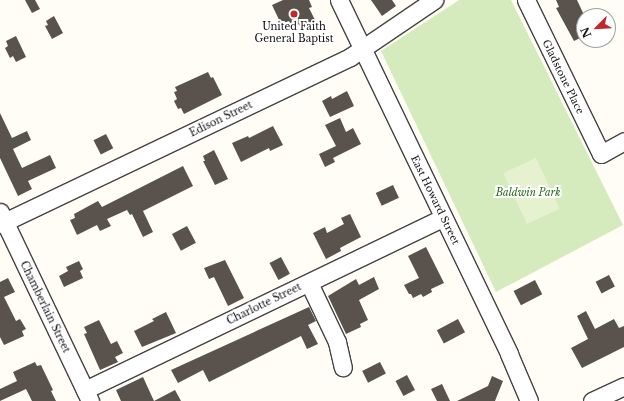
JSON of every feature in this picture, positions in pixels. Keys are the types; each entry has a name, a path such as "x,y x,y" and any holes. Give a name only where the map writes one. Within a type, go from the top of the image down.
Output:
{"street":[{"name":"East Howard Street","path":"339,0 509,354 529,401"},
{"name":"Edison Street","path":"2,219 350,57 434,0"},
{"name":"Gladstone Place","path":"526,0 601,154 624,141"},
{"name":"Charlotte Street","path":"88,396 309,283 443,218"},
{"name":"Chamberlain Street","path":"2,219 88,396"},
{"path":"309,283 337,342 343,367"},
{"path":"592,401 624,386"}],"green space":[{"name":"Baldwin Park","path":"459,0 511,0 623,225 496,292 381,51"},
{"path":"536,158 560,209 527,224 503,173"}],"building":[{"path":"25,0 35,0 40,9 32,13"},
{"name":"United Faith General Baptist","path":"283,0 309,0 312,7 309,8 318,26 303,33 299,24 292,28 289,21 281,24 272,5"},
{"path":"371,0 392,0 396,6 382,16"},
{"path":"556,0 577,0 581,8 576,8 576,40 574,41 556,8 559,7"},
{"path":"54,16 63,33 52,39 45,26 48,25 46,21"},
{"path":"16,36 26,57 16,62 13,56 10,58 5,48 8,46 6,41"},
{"path":"208,72 211,78 213,77 222,95 184,114 181,108 178,109 174,101 177,99 174,92 177,91 175,87"},
{"path":"347,91 354,106 330,117 322,101 331,96 332,99"},
{"path":"0,113 12,138 27,131 31,140 13,149 22,168 50,155 56,168 28,181 32,189 18,196 0,158"},
{"path":"340,118 346,132 353,128 361,144 333,158 335,162 325,167 319,154 336,146 325,125"},
{"path":"273,126 283,145 270,151 269,148 241,162 232,143 248,136 249,138"},
{"path":"106,134 113,148 101,155 94,140"},
{"path":"214,150 228,179 215,185 203,161 205,161 203,156"},
{"path":"183,166 193,186 143,211 153,232 143,237 132,214 130,215 127,210 107,219 111,226 100,231 97,225 77,235 70,220 75,218 74,214 98,201 102,207"},
{"path":"393,185 399,198 382,206 376,193"},
{"path":"350,214 361,237 340,248 341,251 326,259 313,233 325,227 327,233 344,224 341,218"},
{"path":"187,226 196,243 181,251 172,234"},
{"path":"426,247 444,283 431,289 432,292 423,297 421,294 413,298 404,285 419,278 408,256"},
{"path":"281,257 290,274 278,280 270,263"},
{"path":"225,260 244,298 228,306 214,277 209,279 204,268"},
{"path":"79,261 83,269 80,271 83,278 64,287 59,276 68,271 66,267"},
{"path":"609,275 615,287 602,293 596,282"},
{"path":"374,277 379,289 359,300 368,320 360,324 361,327 346,334 328,296 356,279 359,285"},
{"path":"8,278 15,292 4,297 16,321 20,319 26,329 22,331 24,336 4,345 0,337 0,282"},
{"path":"535,280 542,294 521,305 514,291"},
{"path":"309,307 316,321 308,325 318,344 307,349 301,336 209,382 203,370 178,383 171,370"},
{"path":"586,311 595,329 614,319 619,328 624,326 624,347 582,368 571,348 588,339 577,316"},
{"path":"166,312 176,333 142,347 134,331 154,321 152,319"},
{"path":"458,319 465,332 444,344 437,330"},
{"path":"99,320 111,344 117,341 123,353 115,357 118,362 100,370 84,334 87,333 84,327"},
{"path":"35,362 37,366 41,365 53,390 51,391 56,401 32,401 26,389 0,401 0,389 17,381 13,372"},
{"path":"380,362 386,374 368,383 362,371"},
{"path":"407,375 415,390 404,396 396,381"},
{"path":"492,376 503,381 495,401 457,401 488,386"},
{"path":"143,377 154,401 121,401 116,390"},
{"path":"442,384 450,401 437,401 431,389"},
{"path":"175,390 181,401 154,401"}],"place":[{"name":"United Faith General Baptist","path":"294,14"}]}
